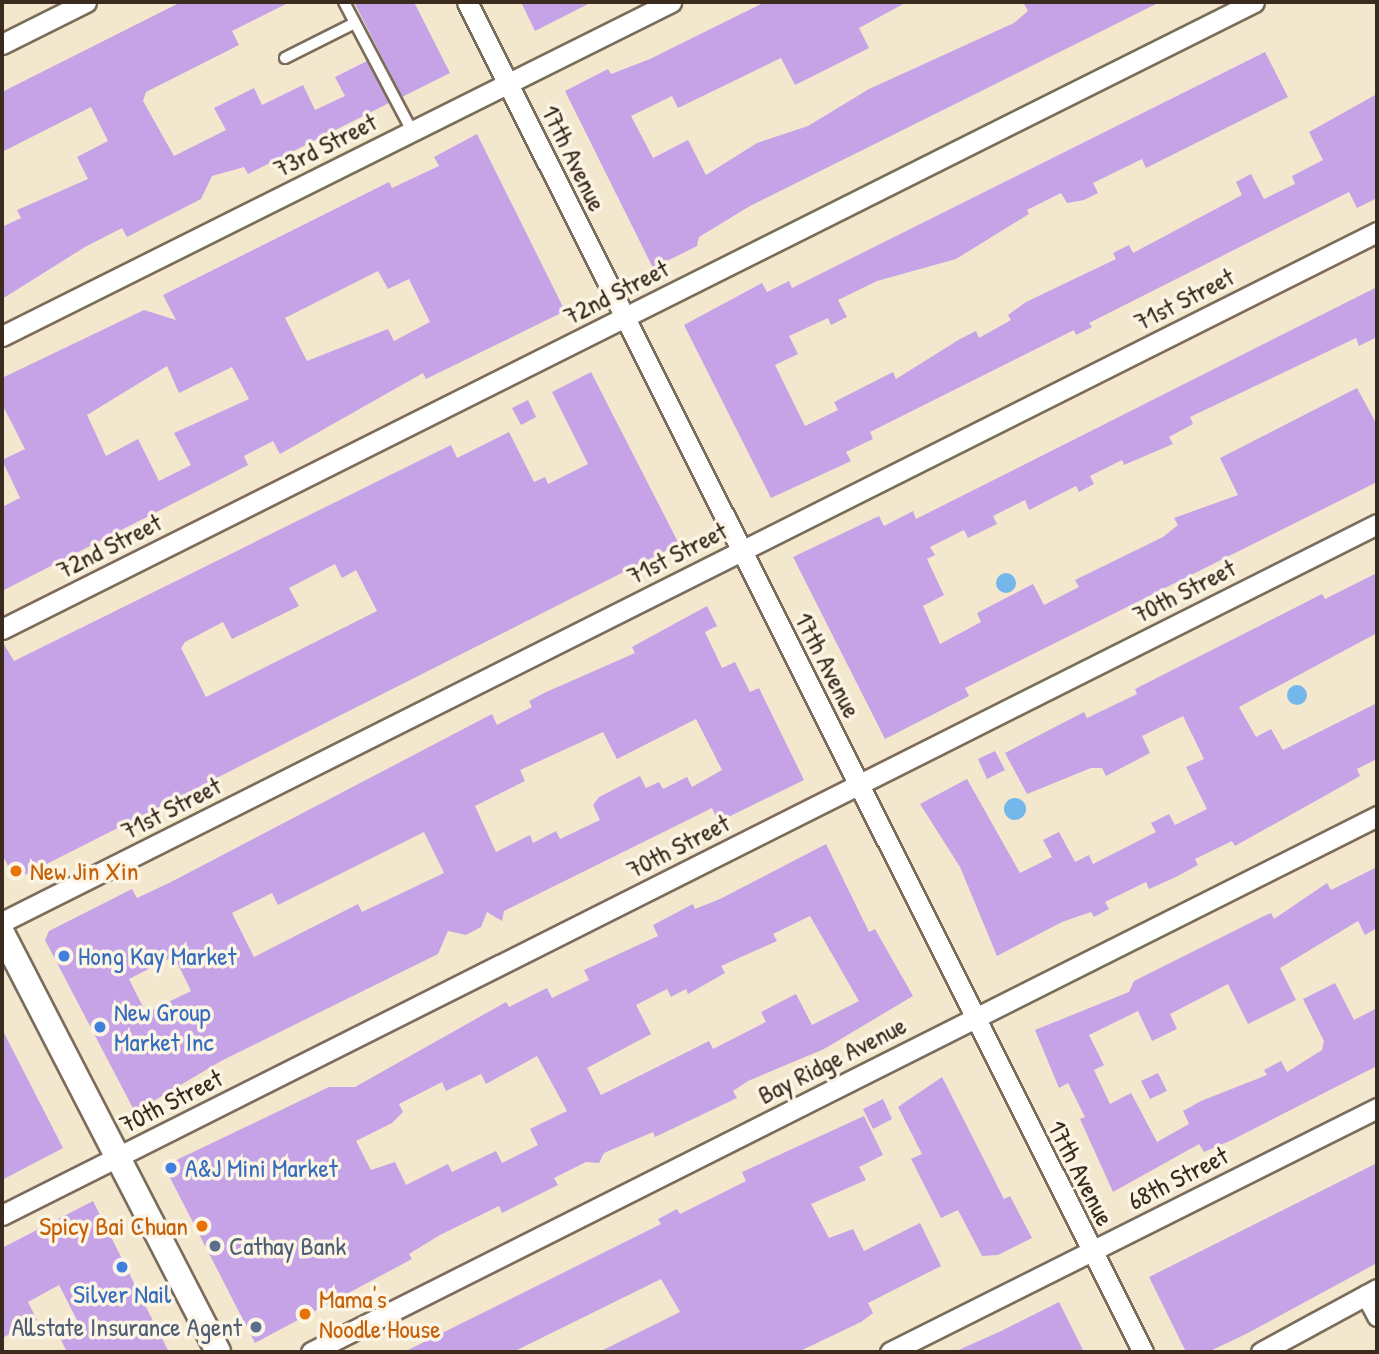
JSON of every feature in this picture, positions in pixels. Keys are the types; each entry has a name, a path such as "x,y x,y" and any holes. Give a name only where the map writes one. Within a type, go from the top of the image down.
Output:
{"street":[{"path":"2,44 86,2"},
{"name":"17th Avenue","path":"467,2 1143,1352"},
{"name":"73rd Street","path":"2,336 671,2"},
{"name":"72nd Street","path":"2,629 1254,2"},
{"name":"71st Street","path":"2,922 1377,232"},
{"name":"70th Street","path":"2,1214 1377,524"},
{"name":"Bay Ridge Avenue","path":"311,1352 1377,816"},
{"path":"2,933 218,1352"},
{"name":"68th Street","path":"890,1352 1377,1108"},
{"path":"1274,1349 1372,1292 1377,1316"}],"lane":[{"path":"344,2 412,131"},
{"path":"285,58 355,23"}],"water":[{"path":"1002,573 1010,573 1016,583 1010,593 1002,593 996,587 996,579"},
{"path":"1297,685 1304,688 1307,695 1304,702 1297,705 1290,702 1287,695 1290,688"},
{"path":"1015,798 1023,801 1026,809 1023,817 1015,820 1007,817 1004,809 1007,801"}],"building":[{"path":"181,2 290,2 232,31 239,45 146,92 143,101 174,156 226,130 214,108 254,88 262,105 303,85 315,110 345,96 335,77 367,61 389,103 248,174 244,167 212,176 201,199 127,237 122,228 85,247 2,299 2,227 21,218 17,210 88,179 77,157 108,141 91,107 2,152 2,92"},
{"path":"354,2 414,2 450,73 402,97"},
{"path":"521,2 592,2 535,31"},
{"path":"765,2 907,2 859,28 869,48 795,85 781,58 678,108 672,96 631,116 653,158 688,140 706,175 757,143 808,126 869,89 1014,23 1028,11 1023,2 1160,2 750,206 699,237 697,246 653,268 565,91 608,69 611,74 650,59"},
{"path":"1265,52 1288,97 1146,168 1142,159 1093,183 1098,193 1084,200 1067,203 1061,193 1027,210 1029,214 956,259 877,281 838,300 847,317 831,325 828,318 789,336 798,354 775,365 805,426 838,410 834,402 893,372 896,379 976,331 979,338 1011,320 1008,315 1026,302 1116,259 1113,253 1129,245 1133,253 1242,195 1236,182 1251,174 1264,199 1295,184 1292,176 1323,160 1309,132 1377,94 1377,198 1357,208 1349,192 1089,323 1092,327 1076,335 1074,330 870,432 873,439 846,452 851,461 771,498 684,325 762,283 767,292 789,281 792,288"},
{"path":"477,134 565,311 426,379 423,373 280,454 273,441 244,456 248,465 2,591 2,507 20,498 2,460 25,449 2,404 2,378 144,310 176,320 163,295 389,182 392,188 439,166 434,157","holes":["378,271 388,289 409,279 430,322 394,341 388,329 307,361 285,318","167,366 179,393 232,367 249,399 174,433 191,465 159,481 138,439 106,456 87,415"]},
{"path":"1377,287 1377,337 1359,346 1356,338 1190,417 1193,424 1169,437 1173,444 1124,465 1122,460 1090,476 1094,484 1079,492 1076,486 1029,510 1025,500 993,516 997,524 968,538 964,530 930,547 935,555 927,559 944,595 923,606 940,644 981,622 977,613 1033,584 1044,605 1079,587 1075,580 1163,537 1178,525 1174,518 1238,495 1220,458 1357,388 1377,425 1377,482 965,688 969,696 885,739 793,557 879,516 884,526 913,511 916,519"},
{"path":"591,372 679,544 15,880 2,854 2,641 14,661 451,445 457,458 509,432 534,482 545,477 548,484 588,464 552,392","holes":["335,564 342,578 356,570 377,611 206,697 181,648 185,642 223,622 232,639 299,606 289,588"]},
{"path":"528,400 536,417 521,425 512,408"},
{"path":"1377,573 1377,633 1239,707 1256,737 1271,729 1283,750 1377,703 1377,759 1357,769 1360,776 1235,846 1232,841 1195,859 1198,865 1176,877 1149,889 1146,882 1105,902 1109,909 1094,917 1091,912 1062,922 997,956 960,867 920,804 967,779 1020,873 1052,857 1043,840 1059,832 1075,862 1089,855 1093,864 1156,832 1151,823 1169,814 1175,825 1207,809 1186,767 1204,759 1183,716 1142,736 1150,753 1106,776 1102,768 1091,768 1027,794 1005,753 1084,712 1087,718 1137,694 1135,689 1322,594 1325,599"},
{"path":"707,606 717,626 705,632 722,668 735,662 750,692 759,688 804,780 718,822 712,808 504,911 502,921 487,912 481,927 466,935 448,931 438,954 221,1061 135,1112 45,940 49,931 132,889 137,898 171,882 492,714 497,725 532,707 529,701 544,693 635,653 632,647","holes":["696,719 722,770 692,787 687,777 663,789 659,782 646,788 640,776 599,797 593,805 600,820 560,839 556,831 533,843 530,835 496,852 475,806 525,781 520,770 603,732 617,759","424,832 444,873 362,912 358,904 254,957 232,913 272,893 278,905","174,956 191,991 146,1013 129,979"]},
{"path":"995,751 1005,770 987,779 978,759"},
{"path":"826,844 869,932 875,929 913,996 824,1049 748,1081 733,1091 737,1098 655,1137 653,1132 604,1153 599,1163 586,1162 554,1178 558,1185 502,1213 499,1206 440,1235 409,1254 412,1259 255,1343 164,1166 329,1087 355,1087 506,1002 509,1007 547,988 552,998 589,980 584,970 658,936 653,925 693,904 695,909 720,899","holes":["810,916 859,1001 812,1025 796,994 761,1012 766,1022 713,1049 709,1041 601,1095 587,1068 651,1034 636,1005 667,989 671,997 686,989 688,994 725,973 721,966 777,941 773,934","537,1056 567,1111 530,1129 538,1145 502,1163 496,1151 452,1172 448,1164 406,1185 395,1162 371,1170 356,1141 392,1123 403,1112 399,1104 442,1082 446,1091 481,1074 486,1084"]},
{"path":"1377,867 1377,928 1365,935 1358,921 1280,968 1296,1000 1248,1024 1228,984 1170,1014 1177,1029 1152,1041 1138,1011 1089,1035 1104,1065 1094,1070 1110,1104 1131,1093 1157,1142 1189,1124 1183,1111 1201,1101 1267,1075 1264,1070 1281,1061 1287,1072 1322,1050 1324,1041 1303,999 1335,983 1354,1020 1377,1008 1377,1066 1232,1140 1204,1152 1199,1144 1113,1192 1080,1119 1085,1117 1068,1083 1059,1088 1035,1030 1129,992 1134,981 1271,913 1274,919 1327,883 1331,890"},
{"path":"2,1029 63,1148 2,1180"},
{"path":"1158,1073 1167,1091 1150,1099 1141,1081"},
{"path":"942,1077 1004,1199 1010,1196 1032,1238 998,1255 982,1256 958,1210 941,1218 911,1159 922,1154 898,1107"},
{"path":"883,1099 892,1119 873,1129 863,1109"},
{"path":"864,1116 883,1155 859,1167 866,1180 811,1204 829,1238 853,1229 864,1251 920,1223 941,1266 868,1303 873,1313 861,1322 798,1352 599,1352 680,1312 661,1279 513,1352 404,1352 661,1224 658,1219 677,1209 680,1214 746,1181 742,1172"},
{"path":"1377,1163 1377,1263 1208,1352 1186,1352 1149,1277"},
{"path":"93,1201 169,1352 67,1352 57,1332 78,1322 59,1285 28,1302 37,1320 2,1338 2,1248"},
{"path":"1059,1302 1084,1352 954,1352 999,1332"}],"place":[{"name":"New Jin Xin","path":"16,871"},
{"name":"Hong Kay Market","path":"64,956"},
{"name":"New Group Market Inc","path":"100,1027"},
{"name":"A&J Mini Market","path":"171,1168"},
{"name":"Spicy Bai Chuan","path":"202,1226"},
{"name":"Cathay Bank","path":"215,1246"},
{"name":"Silver Nail","path":"122,1267"},
{"name":"Mama's Noodle House","path":"305,1314"},
{"name":"Allstate Insurance Agent","path":"256,1327"}]}
